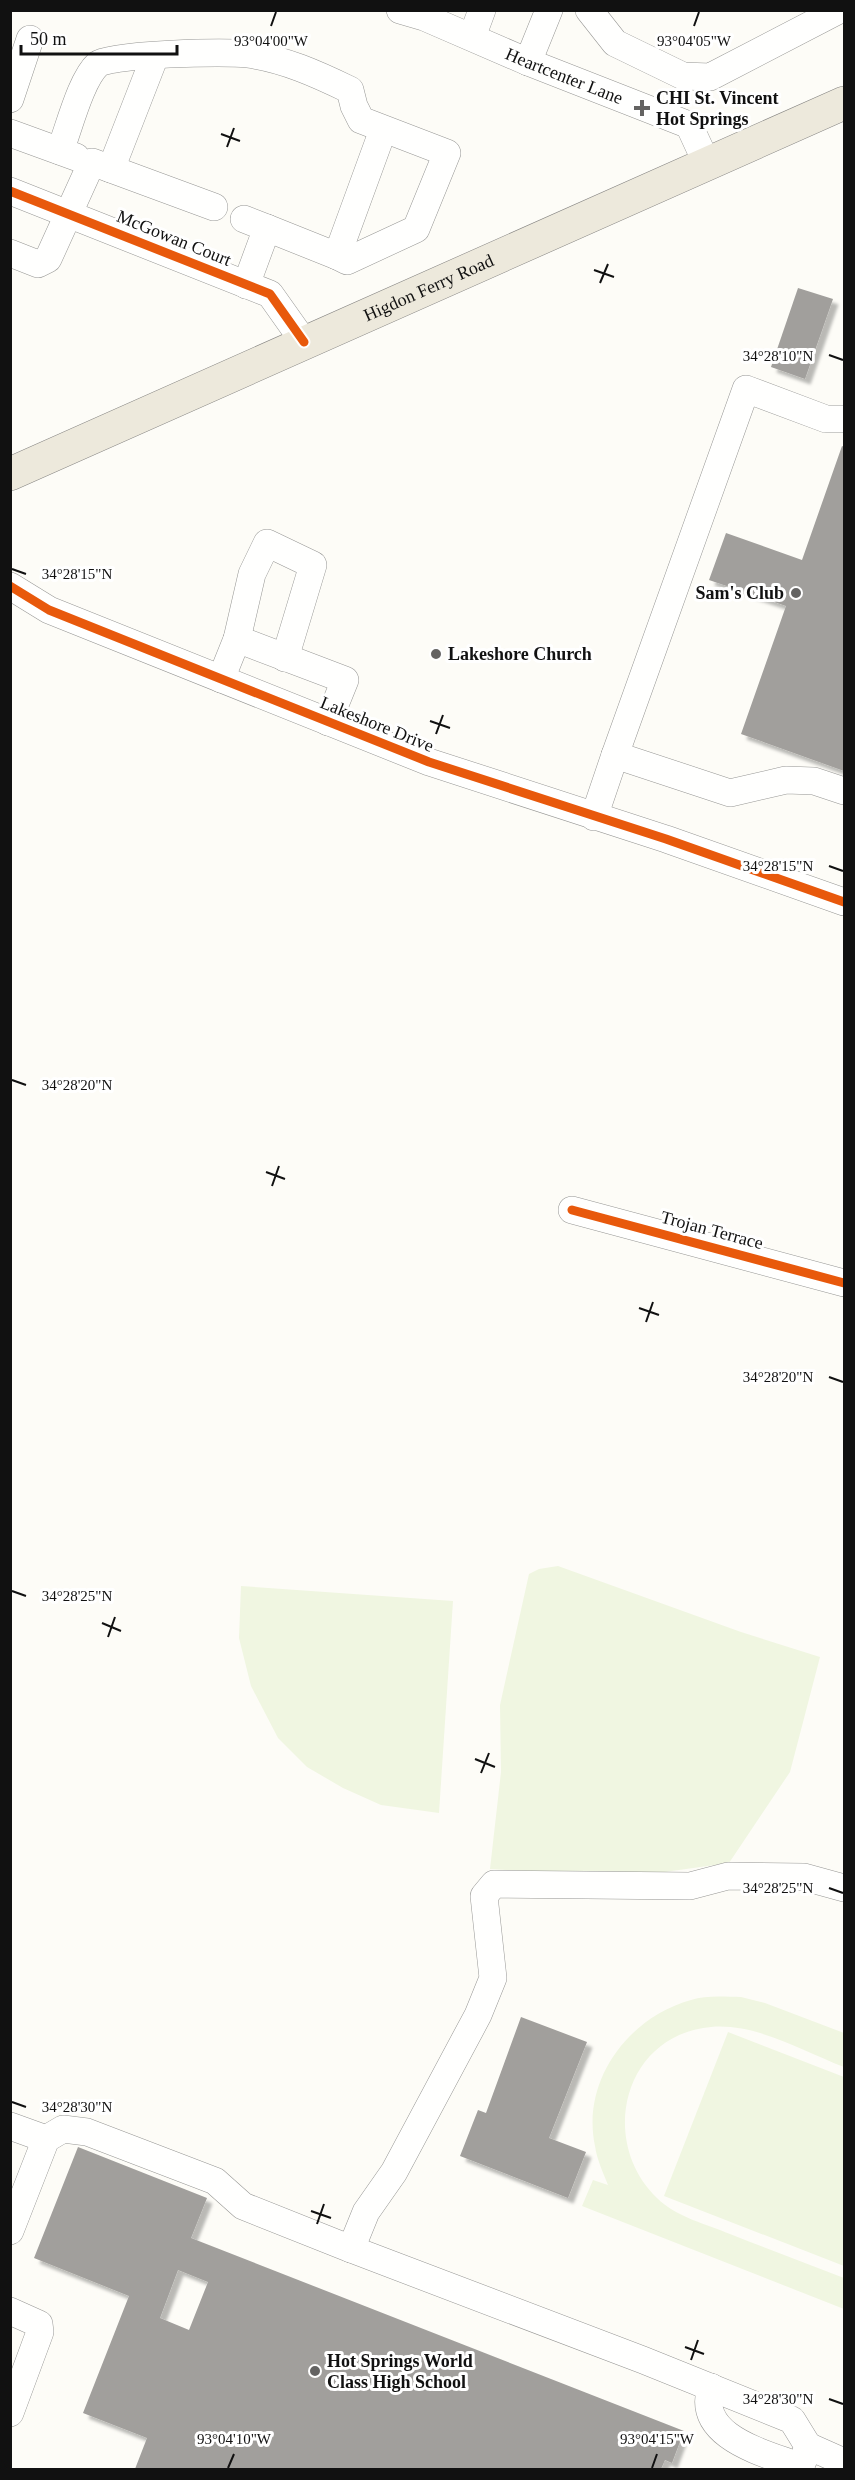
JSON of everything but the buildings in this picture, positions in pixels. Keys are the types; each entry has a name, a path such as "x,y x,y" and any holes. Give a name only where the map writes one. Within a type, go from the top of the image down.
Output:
{"main road":[{"name":"Higdon Ferry Road","path":"10,474 707,164 841,108"}],"street":[{"name":"Heartcenter Lane","path":"400,10 424,17 528,62 689,125 707,164"},
{"path":"472,38 482,10"},
{"path":"528,62 549,10"},
{"path":"589,10 615,43 683,76 710,77 839,10"},
{"path":"10,99 30,39"},
{"path":"60,151 90,71 101,62 154,56 246,54 306,68 350,90 361,120 447,153 416,229 347,261 256,223 246,285"},
{"path":"10,253 38,264 48,259 70,215 101,166 154,56"},
{"path":"337,256 383,130"},
{"path":"10,133 214,207"},
{"name":"McGowan Court","path":"10,191 270,294 304,342"},
{"path":"594,817 746,388 826,419 844,420"},
{"path":"221,679 237,639 252,574 267,543 313,565 285,658"},
{"name":"Lakeshore Drive","path":"10,586 50,610 429,762 666,839 844,902"},
{"path":"10,603 50,610"},
{"path":"237,639 345,680 328,722"},
{"path":"615,755 730,793 786,780 814,781 844,791"},
{"name":"Trojan Terrace","path":"572,1210 844,1282"},
{"path":"351,2249 366,2212 394,2172 478,2015 493,1978 484,1896 494,1884 690,1886 739,1876 804,1877 844,1888"},
{"path":"10,2126 46,2139"},
{"path":"10,2231 46,2139 63,2129 87,2132 215,2181 243,2206 792,2420 803,2461"},
{"path":"10,2311 39,2324 40,2332 10,2412"},
{"path":"711,2387 708,2410 717,2426 746,2446 803,2461 844,2462"}],"green space":[{"path":"558,1566 741,1632 820,1657 790,1772 729,1863 629,1877 490,1869 501,1772 500,1705 529,1574 539,1569"},
{"path":"241,1586 453,1601 439,1813 381,1805 343,1788 307,1767 278,1738 251,1686 239,1638"},
{"path":"703,1997 741,1997 765,2003 844,2033 844,2067 779,2040 745,2029 711,2027 681,2034 657,2049 640,2070 629,2094 625,2121 628,2148 639,2175 657,2198 673,2210 844,2278 844,2309 582,2206 593,2180 608,2185 596,2151 593,2121 595,2098 603,2075 614,2055 630,2036 669,2008"},
{"path":"728,2032 844,2077 844,2266 664,2196"}],"cycle path":[{"path":"10,191 270,294 304,342"},
{"path":"10,586 49,610 429,762 666,839 844,902"},
{"path":"572,1210 844,1283"}],"place":[{"name":"CHI St. Vincent Hot Springs","path":"642,108"},
{"name":"Sam's Club","path":"796,593"},
{"name":"Lakeshore Church","path":"436,654"},
{"name":"Hot Springs World Class High School","path":"315,2371"}]}
